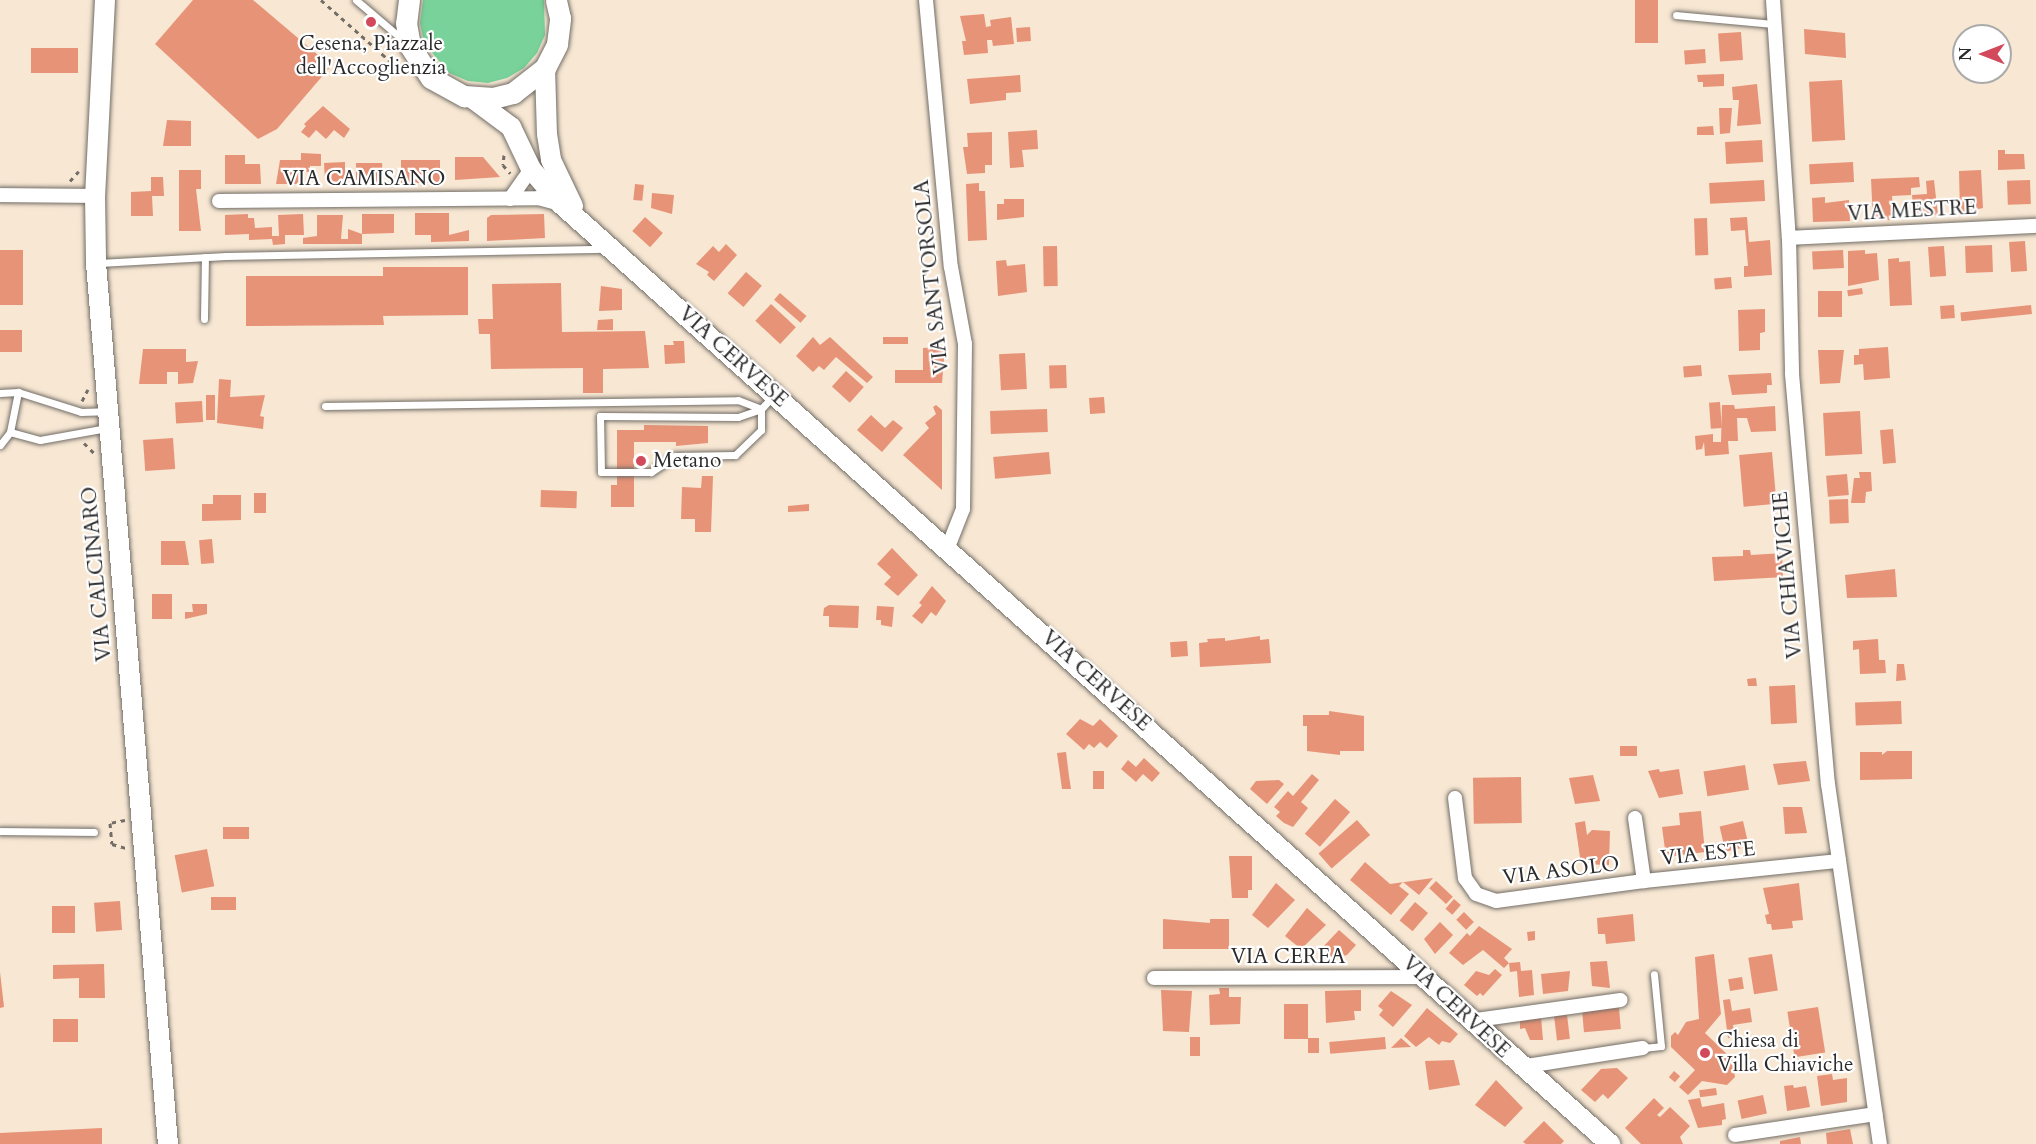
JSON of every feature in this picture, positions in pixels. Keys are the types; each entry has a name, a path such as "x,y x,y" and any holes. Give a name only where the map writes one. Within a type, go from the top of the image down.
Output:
{"main road":[{"name":"VIA CALCINARO","path":"105,0 95,196 96,264 168,1144"},
{"path":"409,0 406,23 410,46 431,78 446,89 472,98 513,93 545,68 557,44 560,18 556,0"},
{"name":"VIA CERVESE","path":"545,68 547,134 551,160 580,219"},
{"name":"VIA CERVESE","path":"472,98 511,127 531,169 561,204 948,547 1469,1021 1610,1144"}],"street":[{"name":"VIA SANT'ORSOLA","path":"926,0 951,267 965,344 963,509 948,547"},
{"name":"VIA CHIAVICHE","path":"1773,0 1789,238 1792,374 1828,784 1880,1144"},
{"path":"510,199 531,169"},
{"path":"0,195 95,196"},
{"name":"VIA CAMISANO","path":"219,201 538,198 561,204"},
{"name":"VIA MESTRE","path":"1789,238 2036,226"},
{"name":"VIA ASOLO","path":"1455,798 1465,878 1476,894 1496,901 1644,881"},
{"name":"VIA ESTE","path":"1635,818 1644,881 1839,861"},
{"name":"VIA CEREA","path":"1154,978 1423,977"},
{"path":"1469,1021 1621,1000"},
{"path":"1520,1066 1643,1048"},
{"path":"1735,1135 1875,1114"}],"lane":[{"path":"356,0 410,46"},
{"path":"1676,15 1773,24"},
{"path":"96,264 205,257 613,249"},
{"path":"204,319 205,257"},
{"path":"0,445 10,432 18,392"},
{"path":"0,393 18,392 108,420"},
{"path":"761,409 761,430 735,455 675,456 651,472 601,472 600,416 738,417 761,409 775,394"},
{"path":"325,406 738,400 761,409"},
{"path":"10,432 40,440 108,420"},
{"path":"0,831 94,832"},
{"path":"1643,1048 1661,1046 1654,974"}],"green space":[{"path":"423,0 544,0 545,35 537,53 524,68 507,78 488,83 468,81 449,73 424,43 420,23"}],"building":[{"path":"193,0 253,0 331,66 277,129 258,139 155,44"},
{"path":"1635,0 1658,0 1658,43 1635,43"},
{"path":"984,14 986,27 991,26 990,20 1011,17 1014,44 993,46 992,40 987,40 988,53 964,55 962,41 966,41 960,16"},
{"path":"1030,27 1031,41 1017,42 1016,28"},
{"path":"1804,29 1845,33 1846,58 1805,54"},
{"path":"1741,32 1743,60 1720,62 1718,34"},
{"path":"31,48 78,48 78,73 31,73"},
{"path":"1705,49 1706,63 1685,64 1684,50"},
{"path":"1724,74 1724,86 1703,87 1703,82 1698,82 1697,75"},
{"path":"1020,75 1021,92 1006,93 1006,100 970,104 967,79"},
{"path":"1842,80 1845,140 1812,142 1809,82"},
{"path":"1757,84 1761,124 1737,126 1739,100 1733,100 1732,87"},
{"path":"323,106 350,129 344,138 334,130 326,139 316,130 309,138 301,132 306,126 304,124"},
{"path":"1719,108 1732,108 1730,133 1720,134"},
{"path":"167,120 191,121 191,146 163,146"},
{"path":"1713,126 1714,135 1697,135 1697,127"},
{"path":"1037,130 1038,149 1022,150 1024,167 1010,168 1008,132"},
{"path":"992,132 992,165 985,165 985,173 967,174 963,147 968,147 967,133"},
{"path":"1762,140 1763,162 1726,164 1725,142"},
{"path":"1998,150 2005,150 2005,154 2024,154 2025,169 1998,170"},
{"path":"301,153 321,154 321,166 310,166 310,172 305,172 305,184 276,184 280,160 301,160"},
{"path":"225,155 245,155 245,164 260,164 261,184 225,184"},
{"path":"455,157 483,157 500,177 455,180"},
{"path":"401,160 440,160 440,183 401,183"},
{"path":"345,162 345,182 325,181 324,163"},
{"path":"1853,162 1854,182 1810,184 1809,164"},
{"path":"356,163 382,163 383,182 356,180"},
{"path":"179,170 201,170 201,189 196,189 201,231 179,231"},
{"path":"1981,170 1983,208 1960,213 1959,171"},
{"path":"151,177 163,177 164,196 152,196 153,216 131,216 131,192 151,191"},
{"path":"1919,177 1920,187 1911,188 1911,195 1892,196 1894,220 1873,221 1871,179"},
{"path":"1764,180 1765,201 1710,204 1709,183"},
{"path":"1934,180 1938,215 1914,216 1912,195 1927,194 1926,181"},
{"path":"2030,180 2031,204 2008,205 2007,181"},
{"path":"979,183 979,191 985,191 987,240 968,241 966,184"},
{"path":"635,184 644,185 642,201 633,200"},
{"path":"652,193 674,195 672,214 651,208"},
{"path":"1825,197 1825,203 1849,200 1850,221 1813,222 1812,198"},
{"path":"1004,199 1024,199 1024,217 997,220 997,204 1004,204"},
{"path":"415,213 449,213 449,235 469,230 469,241 431,242 431,235 415,235"},
{"path":"248,214 248,218 254,218 255,228 272,227 272,236 279,236 278,215 303,214 304,235 285,235 285,244 273,245 272,239 249,240 249,234 225,235 225,215"},
{"path":"362,214 394,214 394,233 362,234"},
{"path":"544,214 545,238 487,241 487,218 491,215"},
{"path":"317,215 343,215 341,239 348,239 348,229 362,234 362,244 303,244 303,238 317,236"},
{"path":"645,217 663,233 650,247 632,231"},
{"path":"1747,217 1749,242 1770,240 1772,275 1744,277 1744,266 1748,266 1745,230 1731,231 1730,218"},
{"path":"1694,218 1707,218 1708,255 1695,255"},
{"path":"2025,241 2027,271 2011,272 2009,242"},
{"path":"726,244 737,255 714,281 707,275 709,272 696,264 713,246 719,252"},
{"path":"1992,245 1993,272 1966,273 1965,246"},
{"path":"1043,246 1057,246 1058,286 1044,286"},
{"path":"1944,246 1946,276 1930,277 1928,247"},
{"path":"0,250 23,250 23,305 0,305"},
{"path":"1843,250 1844,268 1813,270 1812,252"},
{"path":"1865,250 1865,254 1877,253 1879,280 1848,286 1848,251"},
{"path":"1899,258 1899,262 1910,261 1912,305 1890,306 1888,259"},
{"path":"1006,260 1007,266 1025,264 1027,292 998,296 996,261"},
{"path":"383,267 468,267 468,315 383,316 384,325 246,326 246,276 383,276"},
{"path":"746,272 762,286 743,307 728,293"},
{"path":"1731,277 1732,288 1715,289 1714,278"},
{"path":"561,283 562,332 645,331 649,368 603,369 603,393 583,393 583,368 491,369 490,334 479,334 478,319 493,319 492,284"},
{"path":"601,286 622,289 622,310 599,311"},
{"path":"1862,288 1863,294 1848,296 1847,290"},
{"path":"1818,291 1842,291 1842,317 1818,317"},
{"path":"780,293 806,316 801,323 774,300"},
{"path":"771,304 796,327 780,344 755,321"},
{"path":"1954,305 1955,318 1941,319 1940,306"},
{"path":"2031,305 2032,314 1961,321 1960,312"},
{"path":"1765,309 1765,332 1760,333 1760,350 1739,351 1738,310"},
{"path":"613,319 613,330 597,330 598,320"},
{"path":"0,330 22,330 22,352 0,352"},
{"path":"813,337 820,345 830,337 873,377 867,383 836,357 824,370 819,366 813,372 796,356"},
{"path":"883,337 908,337 908,344 883,344"},
{"path":"673,341 684,341 685,363 665,364 664,345 674,345"},
{"path":"945,347 942,383 895,383 895,370 923,370 923,348"},
{"path":"1888,347 1890,378 1864,380 1863,364 1854,365 1854,355 1859,355 1859,349"},
{"path":"143,349 186,349 186,362 198,361 193,383 178,384 178,372 167,372 167,384 139,384"},
{"path":"1818,350 1844,350 1840,383 1820,384"},
{"path":"1025,353 1027,389 1001,390 999,354"},
{"path":"1066,365 1067,388 1050,389 1049,366"},
{"path":"1701,365 1702,376 1684,378 1683,367"},
{"path":"846,371 864,387 850,403 832,387"},
{"path":"1771,373 1772,385 1767,385 1767,393 1732,395 1728,375"},
{"path":"219,379 231,380 230,397 265,395 260,416 264,417 263,429 217,423"},
{"path":"206,395 215,395 215,420 206,420"},
{"path":"1104,397 1105,413 1090,414 1089,398"},
{"path":"202,401 203,422 176,423 175,402"},
{"path":"1720,402 1722,428 1711,429 1709,403"},
{"path":"936,405 942,410 942,490 903,455 929,428 925,423 936,414 933,407"},
{"path":"1722,405 1734,405 1735,409 1775,406 1776,431 1751,432 1747,418 1737,418 1738,441 1728,441 1729,454 1705,456 1704,442 1702,449 1696,450 1695,436 1713,434 1713,442 1721,442"},
{"path":"1047,409 1048,432 991,434 990,411"},
{"path":"1860,411 1862,454 1825,456 1823,413"},
{"path":"871,415 885,428 893,420 903,428 882,452 857,430"},
{"path":"644,425 708,426 708,443 676,446 676,442 634,442 634,507 611,507 611,485 617,485 617,430 644,430"},
{"path":"1893,429 1896,463 1883,464 1880,430"},
{"path":"173,438 175,469 145,471 143,440"},
{"path":"1049,452 1051,474 995,479 993,457"},
{"path":"1772,452 1777,504 1744,507 1739,455"},
{"path":"1859,472 1871,472 1872,491 1866,492 1865,503 1851,503 1854,478 1860,478"},
{"path":"1847,474 1849,495 1828,497 1826,476"},
{"path":"702,476 713,476 711,532 695,532 695,519 681,519 682,487 701,488"},
{"path":"541,490 577,491 576,508 540,507"},
{"path":"254,493 266,493 266,513 254,513"},
{"path":"213,495 241,495 241,520 202,521 202,504 213,504"},
{"path":"1848,499 1849,523 1830,524 1829,500"},
{"path":"809,504 809,511 788,512 788,506"},
{"path":"212,539 214,563 201,564 199,540"},
{"path":"161,541 185,541 189,565 161,565"},
{"path":"892,548 918,575 898,596 884,584 891,577 877,564"},
{"path":"1743,550 1750,550 1751,555 1782,553 1783,577 1714,581 1712,557 1743,556"},
{"path":"1895,569 1897,597 1847,598 1845,575"},
{"path":"932,586 946,601 936,616 931,612 922,624 912,616 922,605 919,603"},
{"path":"152,594 172,594 172,619 152,619"},
{"path":"192,604 207,604 207,614 185,619 185,612 193,612"},
{"path":"829,605 859,606 858,628 829,627 829,616 823,616 824,608"},
{"path":"877,606 894,607 892,627 881,625 881,620 876,620"},
{"path":"1260,636 1260,640 1269,639 1271,663 1200,667 1199,643 1208,642 1207,639 1225,638 1225,641"},
{"path":"1878,639 1879,660 1885,660 1886,673 1860,674 1859,649 1853,650 1853,641"},
{"path":"1187,641 1188,656 1171,657 1170,642"},
{"path":"1897,664 1904,664 1906,680 1896,681"},
{"path":"1756,678 1757,686 1748,686 1747,679"},
{"path":"1795,685 1797,723 1771,724 1769,686"},
{"path":"1901,701 1902,724 1856,726 1855,703"},
{"path":"1329,711 1364,716 1364,751 1340,751 1340,755 1307,751 1307,726 1303,726 1303,715 1329,715"},
{"path":"1080,719 1093,726 1100,719 1118,736 1107,748 1100,742 1094,748 1089,744 1084,750 1066,734"},
{"path":"1620,746 1637,746 1637,756 1620,756"},
{"path":"1887,751 1912,751 1912,779 1860,780 1860,752 1882,752 1882,755"},
{"path":"1066,752 1071,789 1062,789 1057,753"},
{"path":"1144,758 1160,773 1152,782 1143,774 1136,782 1121,769 1128,760 1136,767"},
{"path":"1806,761 1810,781 1778,785 1773,764"},
{"path":"1745,765 1749,790 1707,796 1704,772"},
{"path":"1659,769 1660,772 1679,769 1683,794 1659,798 1648,771"},
{"path":"1093,771 1104,771 1104,789 1093,789"},
{"path":"1312,774 1319,780 1301,802 1308,808 1293,827 1284,823 1276,816 1280,812 1274,807 1288,791 1293,796"},
{"path":"1593,775 1600,801 1575,804 1569,778"},
{"path":"1521,777 1522,823 1474,824 1473,778"},
{"path":"1279,780 1284,784 1267,804 1250,789 1256,781"},
{"path":"1335,799 1350,812 1320,847 1305,834"},
{"path":"1783,807 1802,807 1807,833 1785,834"},
{"path":"1701,811 1705,852 1666,857 1662,827 1680,825 1679,813"},
{"path":"1357,820 1370,835 1332,869 1319,853"},
{"path":"1585,821 1587,835 1592,830 1610,831 1609,865 1581,864 1575,823"},
{"path":"1743,821 1749,846 1725,852 1720,826"},
{"path":"223,827 249,827 249,839 223,839"},
{"path":"207,849 214,886 182,893 175,855"},
{"path":"1229,856 1252,856 1252,890 1248,890 1248,898 1232,898"},
{"path":"1365,862 1390,884 1403,882 1399,886 1409,894 1391,915 1350,880"},
{"path":"1433,878 1419,895 1403,882"},
{"path":"1436,881 1453,897 1446,904 1429,888"},
{"path":"1276,883 1295,900 1268,928 1252,915"},
{"path":"1799,883 1803,920 1792,921 1793,928 1772,930 1771,924 1767,924 1765,915 1769,914 1763,888"},
{"path":"211,897 236,897 236,910 211,910"},
{"path":"1454,899 1461,905 1452,915 1445,909"},
{"path":"120,901 122,930 96,932 94,903"},
{"path":"1415,902 1428,913 1413,931 1400,920"},
{"path":"52,906 75,906 75,933 52,933"},
{"path":"1307,908 1326,925 1301,949 1285,936"},
{"path":"1464,912 1474,922 1466,930 1456,920"},
{"path":"1633,914 1635,941 1606,944 1605,934 1598,934 1597,918"},
{"path":"1163,919 1210,923 1210,919 1229,919 1229,949 1163,949"},
{"path":"1440,922 1453,935 1435,954 1424,939"},
{"path":"1479,926 1512,949 1504,958 1509,963 1504,968 1483,950 1463,965 1449,953 1467,933 1470,936"},
{"path":"1339,930 1356,945 1347,955 1333,958 1322,948"},
{"path":"1535,931 1535,940 1528,941 1527,932"},
{"path":"1714,954 1721,1014 1705,1033 1732,1059 1735,1077 1727,1085 1702,1081 1688,1095 1679,1087 1695,1070 1671,1047 1671,1036 1675,1032 1678,1035 1686,1022 1699,1019 1695,957"},
{"path":"1772,954 1778,991 1754,994 1748,958"},
{"path":"1607,961 1610,988 1592,986 1590,962"},
{"path":"1520,962 1521,971 1532,970 1534,995 1519,997 1517,971 1510,972 1509,963"},
{"path":"104,964 105,998 79,998 79,978 53,979 53,965"},
{"path":"1495,969 1502,975 1483,996 1480,993 1477,996 1464,985 1476,971 1489,975"},
{"path":"1570,971 1568,991 1543,994 1541,974"},
{"path":"0,972 4,1007 0,1008"},
{"path":"1742,977 1744,989 1730,991 1728,979"},
{"path":"1219,988 1229,988 1229,997 1241,997 1240,1024 1210,1025 1209,995 1220,994"},
{"path":"1161,990 1192,991 1189,1032 1163,1031"},
{"path":"1361,990 1361,1011 1354,1011 1355,1020 1326,1023 1325,991"},
{"path":"1391,991 1412,1005 1393,1027 1379,1015 1383,1010 1378,1006"},
{"path":"1730,999 1732,1011 1750,1008 1752,1022 1733,1025 1735,1037 1728,1038 1723,1000"},
{"path":"1284,1004 1308,1004 1308,1039 1284,1039"},
{"path":"1818,1007 1825,1052 1795,1057 1787,1012"},
{"path":"1427,1008 1458,1034 1450,1043 1442,1041 1439,1045 1429,1037 1416,1047 1404,1036"},
{"path":"1619,1008 1621,1029 1584,1032 1582,1011"},
{"path":"1567,1015 1570,1039 1557,1040 1554,1017"},
{"path":"1541,1017 1543,1040 1530,1040 1525,1028 1520,1029 1520,1018"},
{"path":"53,1019 78,1019 78,1042 53,1042"},
{"path":"1190,1037 1200,1037 1200,1056 1190,1056"},
{"path":"1385,1037 1386,1049 1330,1054 1329,1042"},
{"path":"1308,1038 1319,1038 1319,1053 1308,1053"},
{"path":"1401,1038 1411,1047 1391,1048"},
{"path":"1454,1060 1460,1085 1429,1090 1425,1061"},
{"path":"1617,1068 1628,1078 1608,1099 1603,1094 1595,1102 1581,1090 1601,1069"},
{"path":"1674,1071 1680,1076 1675,1082 1669,1077"},
{"path":"1832,1074 1833,1080 1847,1078 1847,1102 1821,1106 1817,1076"},
{"path":"1496,1080 1523,1108 1505,1127 1475,1105"},
{"path":"1793,1085 1794,1088 1806,1086 1810,1107 1787,1111 1784,1086"},
{"path":"1716,1088 1717,1095 1700,1097 1699,1090"},
{"path":"1763,1095 1767,1114 1742,1119 1738,1100"},
{"path":"1654,1098 1664,1108 1657,1115 1660,1117 1670,1107 1690,1126 1680,1137 1683,1144 1641,1144 1625,1128"},
{"path":"1700,1098 1702,1107 1724,1103 1726,1119 1722,1120 1722,1125 1698,1128 1688,1100"},
{"path":"1544,1121 1564,1141 1561,1144 1526,1144 1523,1142"},
{"path":"102,1128 102,1144 0,1144 0,1133"},
{"path":"1850,1129 1853,1144 1827,1144 1826,1133"},
{"path":"1800,1137 1801,1144 1780,1144 1780,1141"}],"place":[{"name":"Cesena, Piazzale dell'Accoglienzia","path":"371,22"},
{"name":"Metano","path":"641,461"},
{"name":"Chiesa di Villa Chiaviche","path":"1705,1053"}]}
